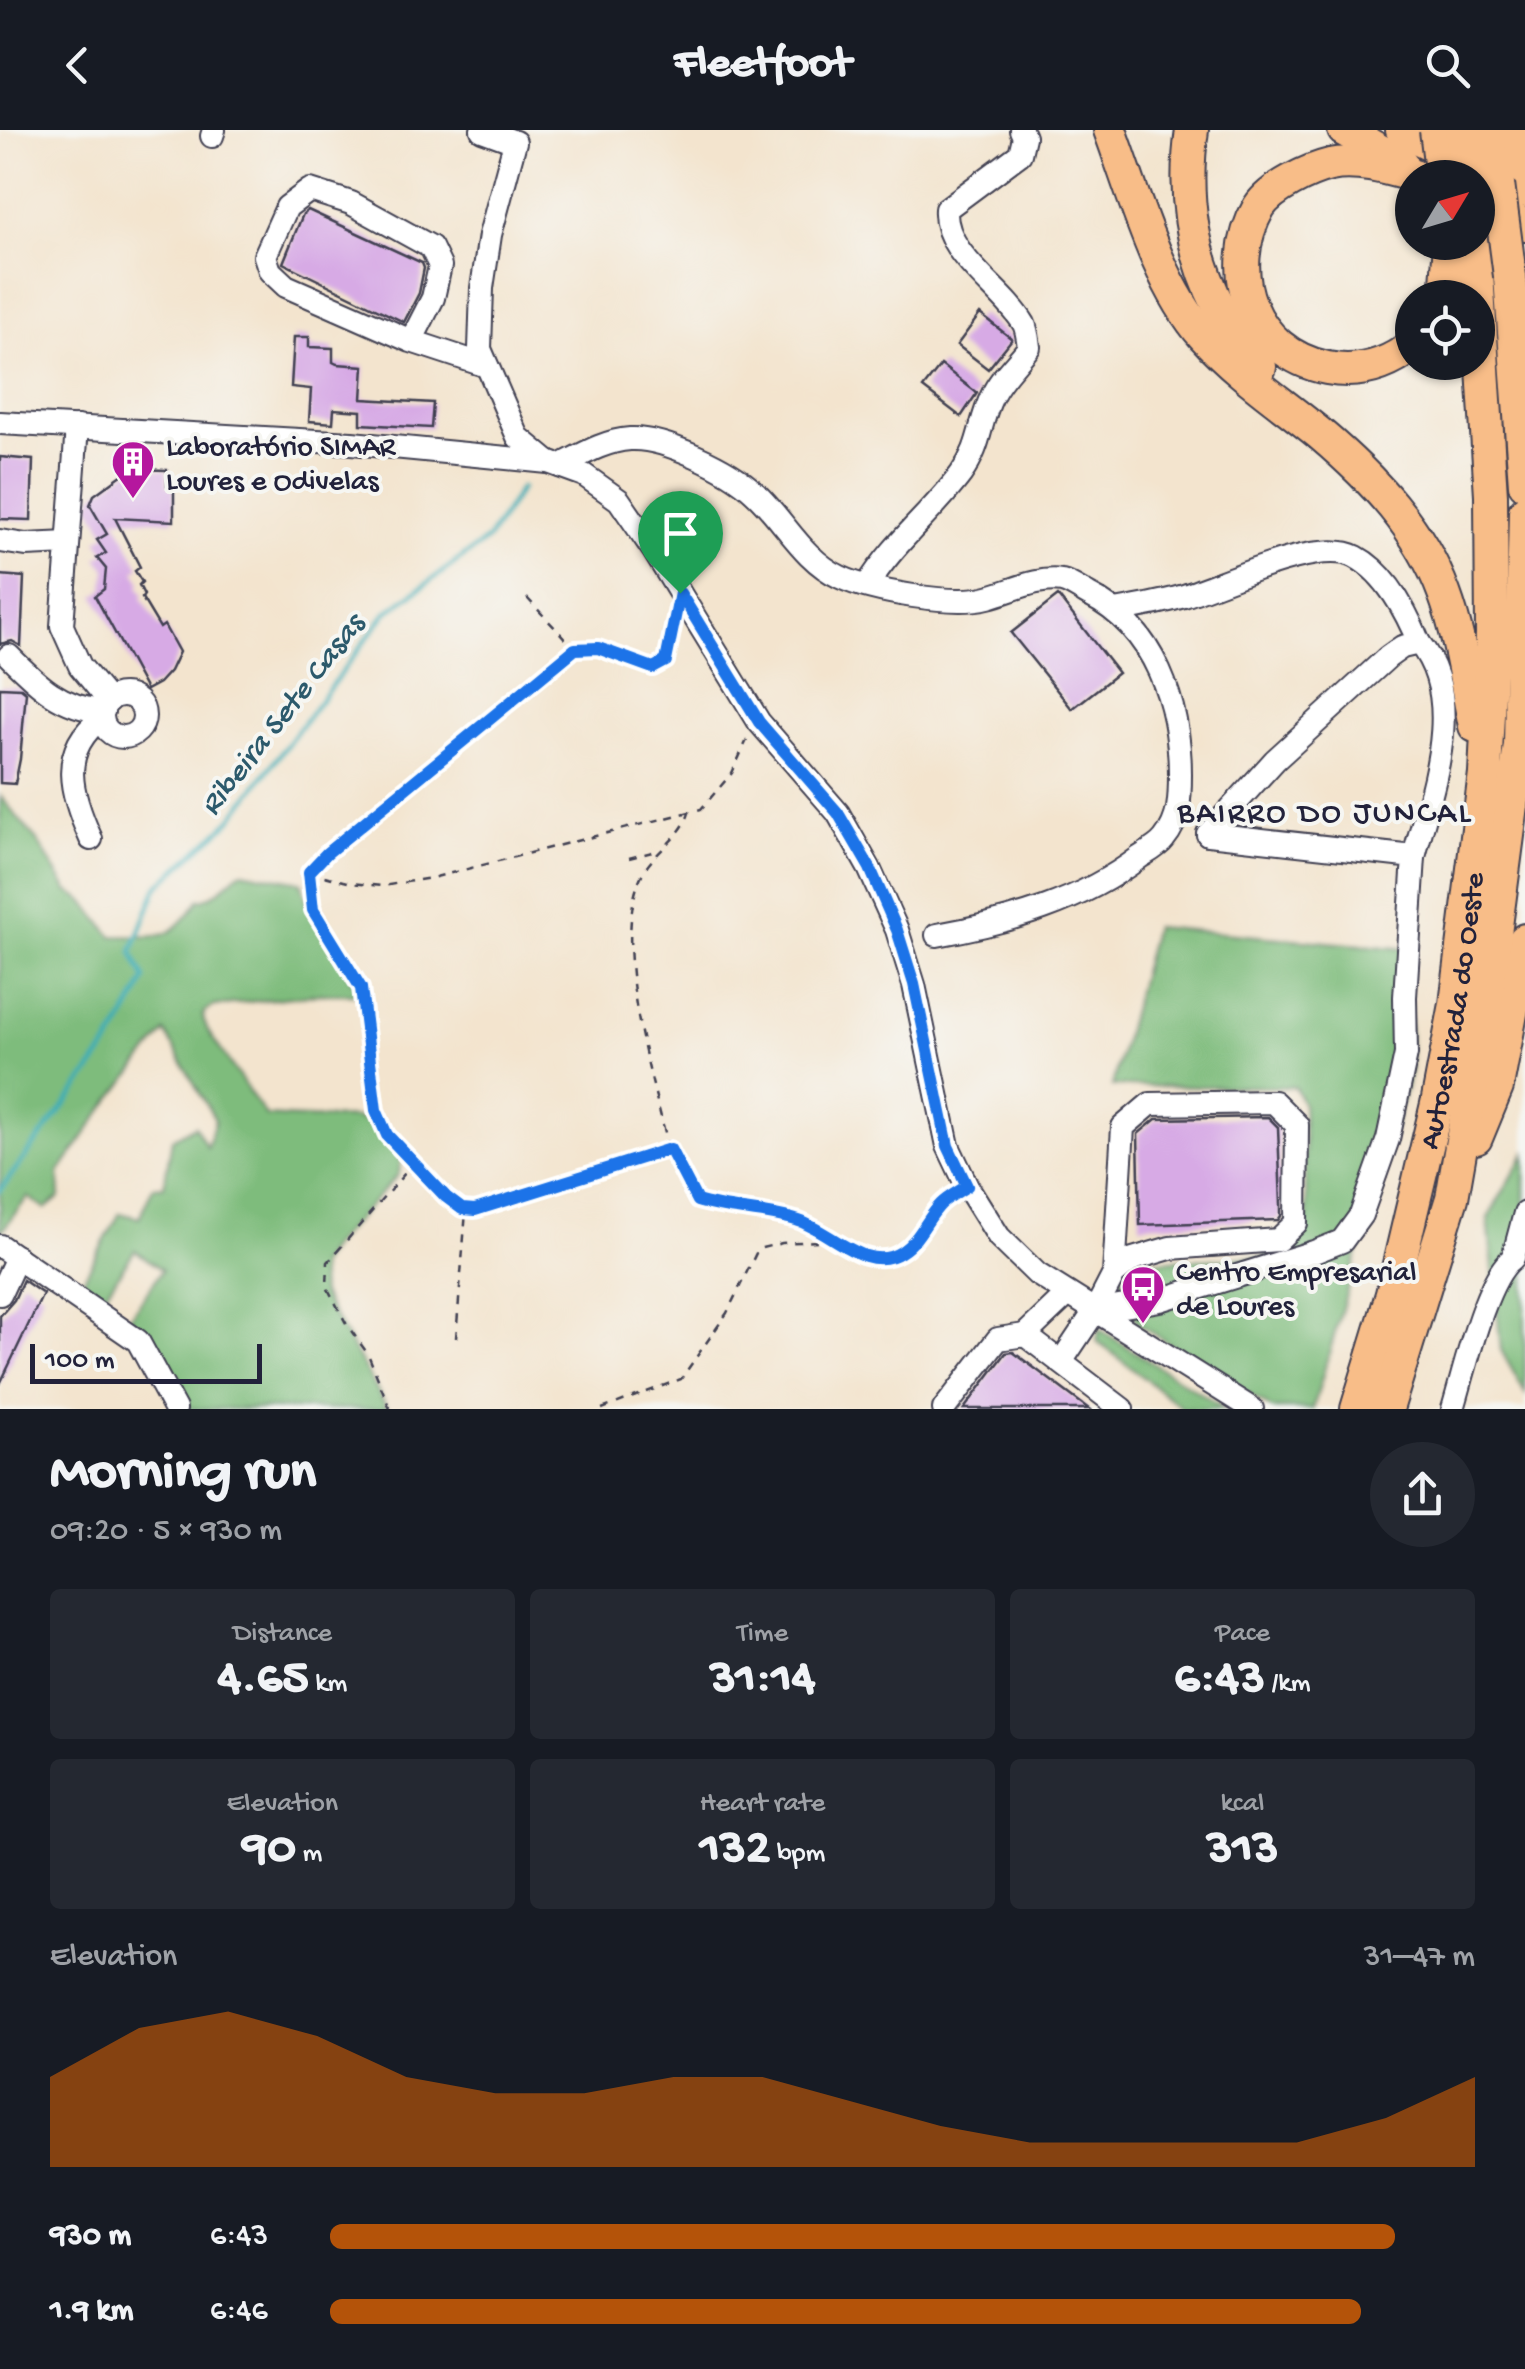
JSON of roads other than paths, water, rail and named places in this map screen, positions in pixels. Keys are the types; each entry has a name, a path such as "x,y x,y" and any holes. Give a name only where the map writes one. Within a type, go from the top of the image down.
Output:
{"highway":[{"path":"1110,130 1173,287 1202,334 1240,372 1376,484 1417,537 1444,593 1484,773"},
{"path":"1192,130 1187,164 1193,235 1202,274 1242,346 1319,434"},
{"path":"1344,130 1395,161"},
{"path":"1402,130 1525,191"},
{"path":"1436,130 1440,160"},
{"path":"1460,130 1465,160"},
{"path":"1479,130 1525,153"},
{"path":"1491,130 1510,276 1525,484"},
{"path":"1519,130 1525,170"},
{"path":"1395,170 1334,164 1300,174 1260,204 1242,257 1245,293 1264,333 1305,364 1342,371 1395,360"},
{"path":"1495,210 1525,225"},
{"name":"Autoestrada do Oeste","path":"1357,1409 1392,1294 1437,1104 1456,1004 1484,773 1492,634 1491,495 1464,260"},
{"name":"Autoestrada do Oeste","path":"1387,1409 1452,1198 1485,1009 1520,746 1525,512"},
{"path":"1452,1198 1497,1086 1525,940"}],"street":[{"path":"482,130 515,142 490,235 482,288 480,349 518,437 554,464"},
{"path":"868,586 884,558 960,474 980,443 986,408 994,390 1029,347 1025,326 945,225 946,208 1020,154 1024,137 1021,130"},
{"path":"412,341 433,298 440,266 431,247 351,203 310,190 287,208 265,256 270,271 286,286 412,341 486,366"},
{"path":"0,423 352,443 554,464 584,475 619,500 759,722 838,813 870,868 897,930 914,984 948,1146 999,1237 1037,1274 1252,1409"},
{"path":"76,428 62,626 104,710"},
{"path":"554,464 597,446 633,439 714,465 753,490 815,561 839,576 868,586 962,602 1027,584 1062,581 1115,610 1141,640 1175,708 1180,750 1180,806 1164,839 1099,886 1045,908 982,927 937,935"},
{"path":"0,541 26,545 68,543"},
{"path":"1095,1311 1160,1300 1314,1252 1342,1241 1362,1215 1388,1139 1406,1054 1405,997 1414,856 1440,748 1444,699 1431,658 1419,644 1408,617 1376,572 1353,555 1324,552 1241,572 1187,595 1115,610"},
{"path":"1414,856 1208,834 1274,760 1388,657 1402,646 1419,644"},
{"path":"8,656 56,698 81,709 104,710"},
{"path":"91,839 70,782 85,730 104,710"},
{"path":"1061,1362 1114,1274 1123,1127 1150,1104 1274,1102 1296,1126 1296,1223 1278,1240 1170,1248 1133,1259 1114,1274"},
{"path":"1453,1409 1495,1281 1503,1265 1519,1258 1525,1213"},
{"path":"0,1294 9,1251 138,1341 175,1409"},
{"path":"944,1409 998,1340 1025,1335 1068,1294"},
{"path":"1025,1335 1122,1409"}],"waterway":[{"name":"Ribeira Sete Casas","path":"0,1191 97,1062 131,1007 145,979 132,952 157,887 229,822 386,613 488,539 521,488"}],"place":[{"name":"Laboratório SIMAR Loures e Odivelas","path":"133,500"},
{"name":"Centro Empresarial de Loures","path":"1143,1325"}],"district":[{"name":"BAIRRO DO JUNCAL","path":"1325,810"}]}
